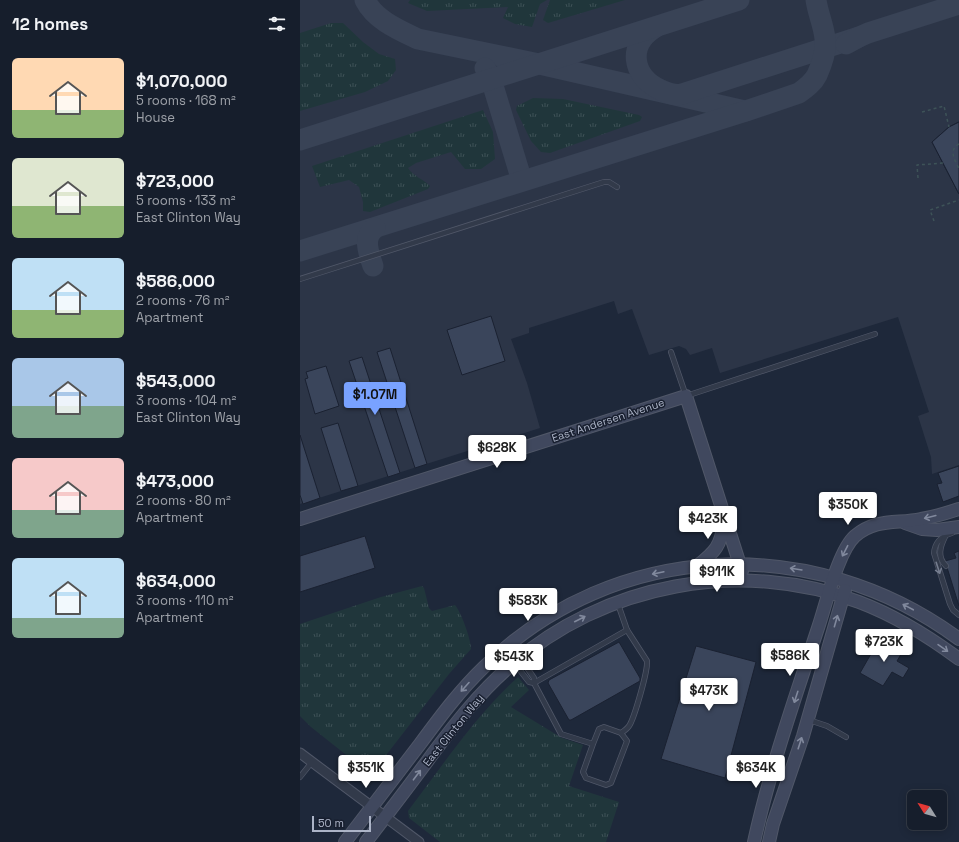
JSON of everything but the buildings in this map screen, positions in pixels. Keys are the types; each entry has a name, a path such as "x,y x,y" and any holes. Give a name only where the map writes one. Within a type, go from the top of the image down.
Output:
{"main road":[{"path":"686,396 745,581"},
{"name":"East Andersen Avenue","path":"300,519 686,396"},
{"path":"754,842 778,755 844,550 854,537 867,528 883,522 920,520 959,509"},
{"path":"697,566 712,554 720,543 725,517"},
{"path":"900,521 922,529 937,530 959,528"},
{"name":"East Clinton Way","path":"345,842 450,705 484,667 525,633 550,616 576,602 609,588 641,577 697,566 720,564 766,565 794,569 834,578 876,592 899,602 930,619 959,639"},
{"name":"East Clinton Way","path":"366,842 474,702 491,683 517,660 542,641 567,625 617,602 650,592 715,581 745,581 793,585 843,597 878,610 909,625 959,659"},
{"path":"769,842 808,719 848,582"},
{"path":"517,660 514,656 518,647 524,641 576,602"},
{"path":"760,816 775,820"}],"street":[{"path":"300,753 419,842"}],"lane":[{"path":"300,279 604,182 609,182 618,187"},
{"path":"671,352 686,396 875,334"},
{"path":"959,528 946,535 936,543 934,548 935,558 950,604 959,615"},
{"path":"946,535 940,550 943,562 946,566"},
{"path":"617,602 627,630 647,662 648,667 643,687 629,726 622,733"},
{"path":"517,660 529,682 534,683 627,630"},
{"path":"517,660 534,678 534,683 561,734 593,744"},
{"path":"808,719 827,726 846,737"},
{"path":"604,727 622,733 627,741 611,784 606,785 586,778 583,772 593,744 599,729 604,727"},
{"path":"300,777 312,762"}],"path":[{"path":"922,112 944,106 949,127"},
{"path":"959,144 956,145 953,150 953,154 959,169"},
{"path":"918,178 917,165 943,163"},
{"path":"934,221 930,210 959,200"}],"shaded area":[{"path":"300,0 959,0 959,465 932,474 931,457 918,416 929,412 898,317 720,373 712,348 690,355 686,349 679,346 649,355 632,309 618,314 614,301 529,328 529,333 511,339 527,383 540,428 300,504"}],"green space":[{"path":"410,0 547,0 540,4 532,27 515,24 503,18 508,7 427,11 408,3"},
{"path":"550,0 625,0 548,23 543,20"},
{"path":"331,23 343,23 363,42 379,54 395,59 396,70 388,81 365,92 300,111 300,33"},
{"path":"533,98 563,99 639,115 642,117 640,121 550,153 541,152 531,141 516,110 517,106"},
{"path":"483,110 493,132 495,159 481,169 465,169 451,152 416,163 408,168 430,186 428,189 370,212 363,211 363,202 359,187 349,180 320,187 312,166"},
{"path":"422,586 424,588 429,608 432,611 455,605 465,626 471,649 449,674 373,772 369,773 311,727 300,716 300,624 381,597"},
{"path":"518,677 529,690 511,707 562,738 583,745 569,786 619,802 606,842 440,842 409,818 408,811 460,741 502,692"}],"taxiway":[{"path":"365,0 369,7 381,19 418,39 539,64 745,111"},
{"path":"300,140 739,0"},
{"path":"300,251 799,93 809,85 817,75 824,52 824,34 816,0"},
{"path":"846,44 868,33 959,4"},
{"path":"656,27 640,42 636,60 643,77 661,90 676,95 859,37"},
{"path":"485,68 491,79 522,181"},
{"path":"373,266 368,251 368,241 371,232 375,228"}]}
